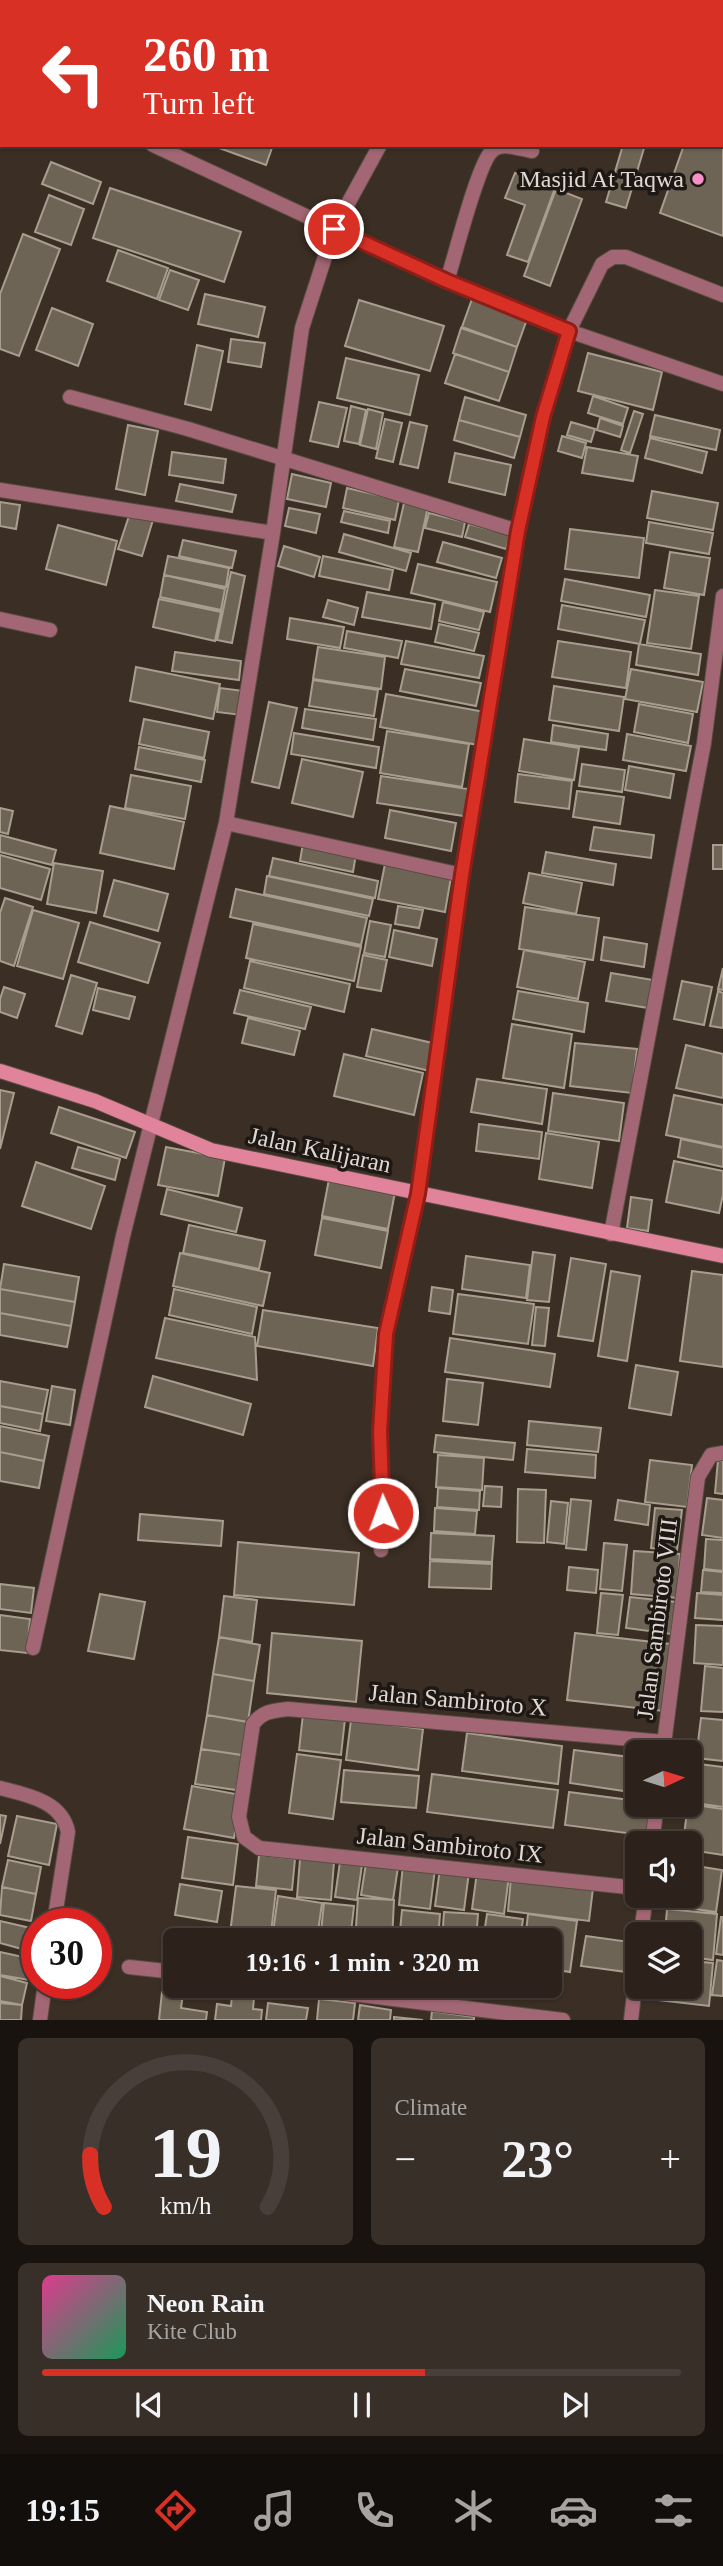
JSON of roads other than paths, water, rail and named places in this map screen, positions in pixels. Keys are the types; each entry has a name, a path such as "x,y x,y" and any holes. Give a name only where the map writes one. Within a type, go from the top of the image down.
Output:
{"street":[{"path":"157,147 447,281 569,331 723,384"},
{"path":"33,1648 149,1125 226,823 273,533 302,328 334,229 379,147"},
{"path":"447,281 481,172 491,151 500,147"},
{"path":"508,147 532,151"},
{"path":"381,1550 383,1513 380,1432 386,1334 418,1194 462,875 518,531 543,417 569,331 602,264 613,257 626,257 723,295"},
{"path":"70,397 282,458 518,531"},
{"path":"0,490 273,533"},
{"path":"611,1234 704,744 723,596"},
{"path":"0,619 50,630"},
{"path":"226,823 462,875"},
{"name":"Jalan Kalijaran","path":"0,1071 95,1101 211,1150 723,1256"},
{"name":"Jalan Sambiroto VIII","path":"665,1740 698,1477 712,1455 723,1453"},
{"name":"Jalan Sambiroto X","path":"258,1848 244,1837 239,1817 253,1724 260,1714 268,1711 288,1709 625,1743"},
{"path":"0,1788 25,1794 58,1810 65,1819 68,1832 56,1908"},
{"name":"Jalan Sambiroto IX","path":"258,1848 625,1887"},
{"path":"129,1967 163,1971"},
{"path":"385,1998 563,2020"},
{"path":"40,2020 43,1999"},
{"path":"631,2020 633,1999"}],"place":[{"name":"Masjid At Taqwa","path":"698,179"}]}
